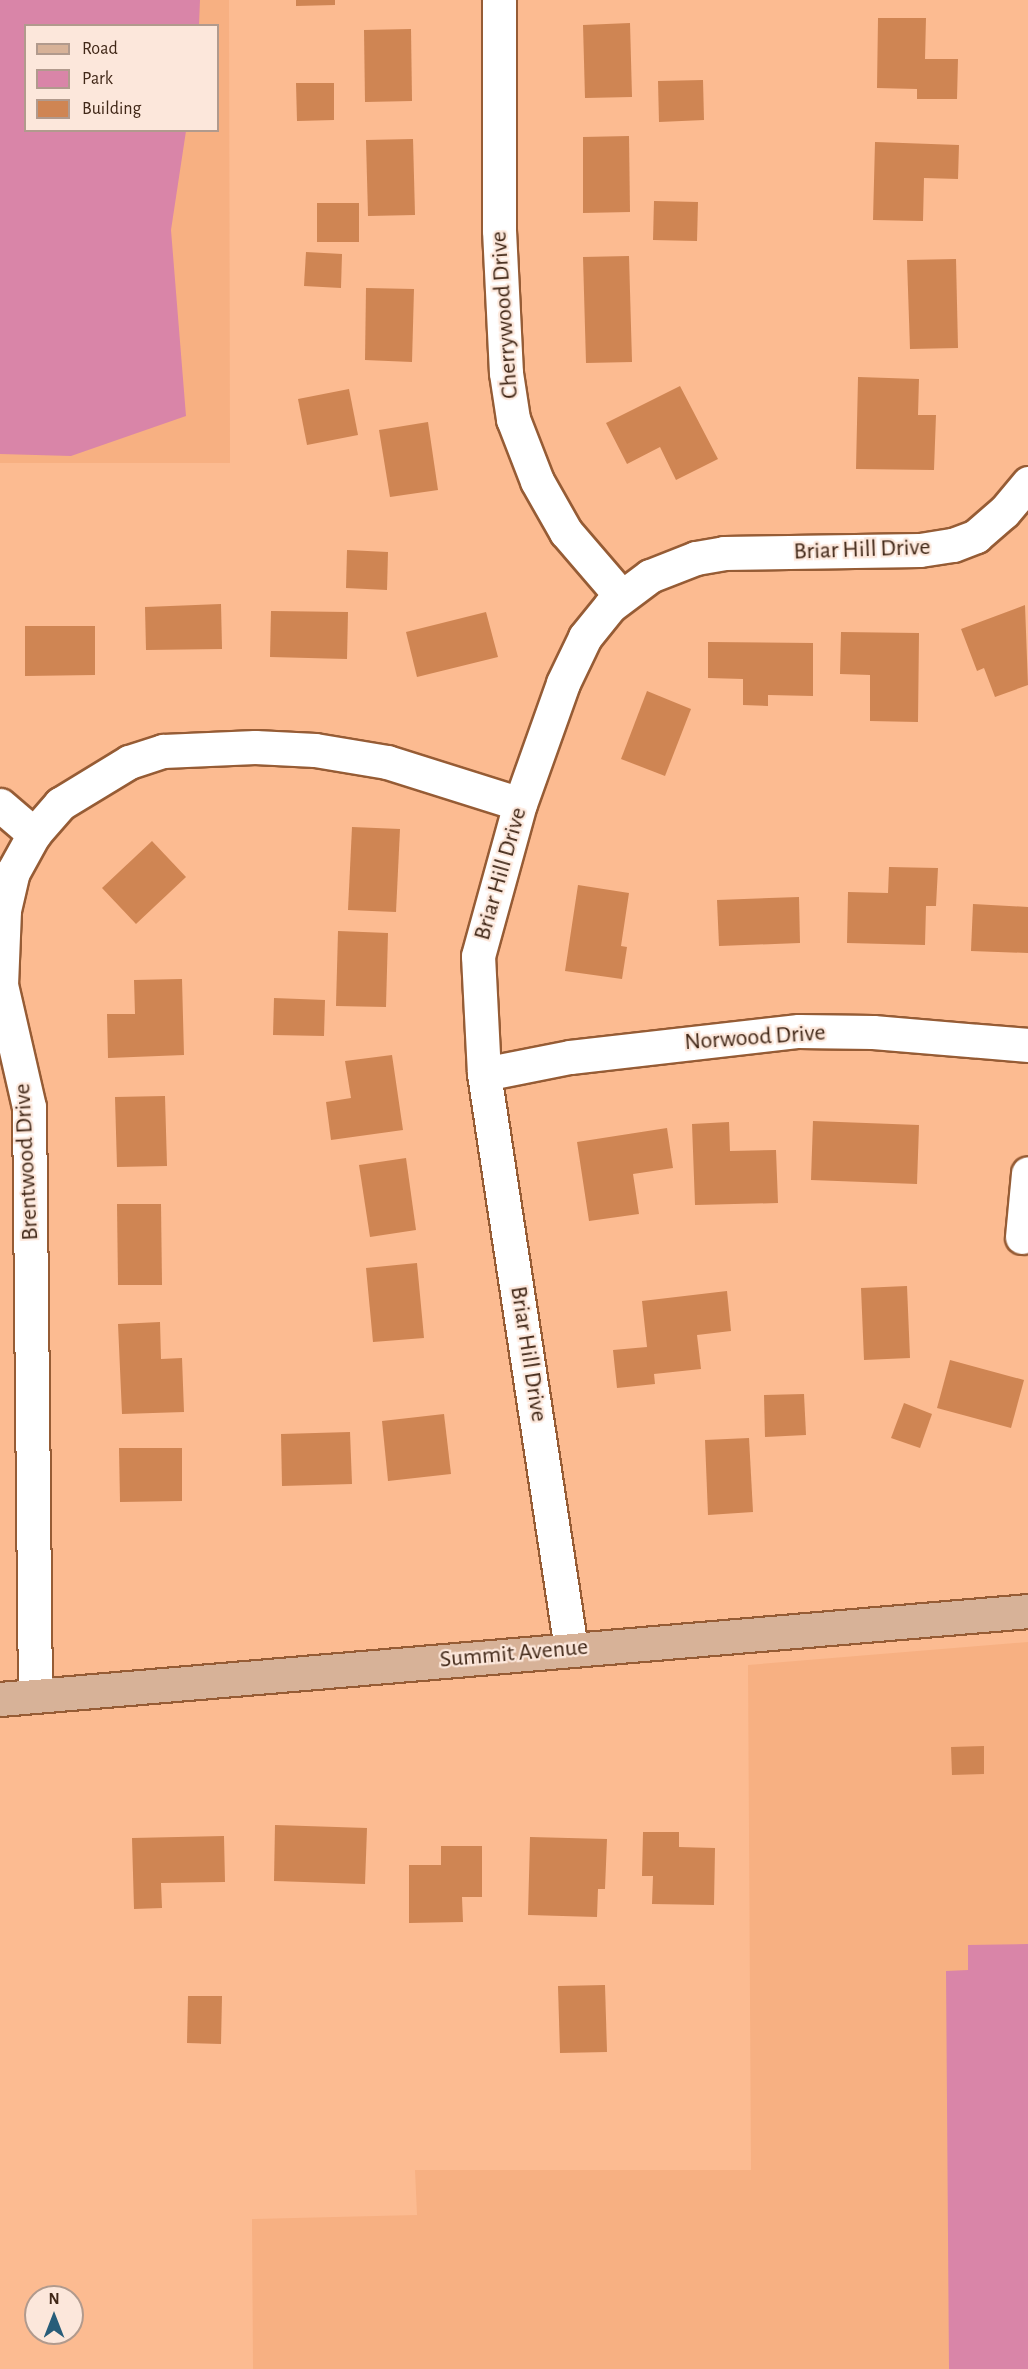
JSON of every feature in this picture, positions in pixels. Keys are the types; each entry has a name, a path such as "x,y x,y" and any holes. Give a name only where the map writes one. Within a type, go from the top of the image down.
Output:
{"main road":[{"name":"Summit Avenue","path":"0,1699 1028,1611"}],"street":[{"name":"Cherrywood Drive","path":"498,0 499,230 506,373 513,419 537,481 566,532 621,596"},
{"name":"Briar Hill Drive","path":"571,1649 484,1074 478,956 520,804 563,683 585,637 621,596 650,576 696,558 724,553 920,550 953,545 983,530 1028,483"},
{"name":"Brentwood Drive","path":"35,1696 29,1107 0,985 0,957 13,872 34,834 60,804 129,762 163,751 199,747 315,750 387,762 520,804"},
{"path":"0,805 34,834"},
{"name":"Norwood Drive","path":"484,1074 570,1057 745,1034 873,1032 1028,1045"},
{"path":"1022,1237 1028,1173"}],"shaded area":[{"path":"0,0 229,0 230,463 0,463"},
{"path":"1028,1642 1028,2369 253,2369 252,2219 417,2215 415,2170 751,2170 748,1665"}],"green space":[{"path":"0,0 200,0 199,24 24,24 24,132 186,132 171,230 186,416 71,456 0,454"},
{"path":"1028,1944 1028,2369 949,2369 946,1971 968,1970 968,1945"}],"building":[{"path":"296,0 335,0 335,5 296,6"},
{"path":"878,18 926,18 925,59 958,59 957,99 917,99 917,89 877,88"},
{"path":"630,23 632,97 585,98 583,25"},
{"path":"411,29 412,101 365,102 364,30"},
{"path":"703,80 704,120 659,122 658,81"},
{"path":"296,83 334,83 334,120 297,121"},
{"path":"629,136 630,212 583,213 583,137"},
{"path":"413,139 415,215 368,216 366,140"},
{"path":"875,142 959,145 958,179 924,178 923,221 873,220"},
{"path":"654,201 698,202 697,241 653,240"},
{"path":"317,203 359,203 359,242 317,242"},
{"path":"306,252 342,254 341,288 304,286"},
{"path":"629,256 632,362 586,363 583,257"},
{"path":"956,259 958,348 910,349 907,260"},
{"path":"366,288 414,289 412,362 365,360"},
{"path":"858,377 919,379 918,415 936,415 934,470 856,469"},
{"path":"680,386 718,459 676,480 660,447 627,464 606,423"},
{"path":"349,389 358,435 307,445 298,399"},
{"path":"428,422 438,490 390,497 379,430"},
{"path":"347,550 388,552 387,590 346,588"},
{"path":"221,604 222,649 146,650 145,607"},
{"path":"1025,605 1028,685 995,697 984,668 977,671 961,629"},
{"path":"271,611 348,612 347,659 270,657"},
{"path":"486,612 498,657 417,677 406,632"},
{"path":"25,626 95,626 95,675 25,676"},
{"path":"841,632 919,633 918,722 870,721 870,675 840,674"},
{"path":"708,642 813,643 813,696 768,695 768,706 743,705 743,679 708,678"},
{"path":"647,691 691,709 665,776 621,759"},
{"path":"352,827 400,829 396,912 348,910"},
{"path":"152,841 186,877 136,924 102,888"},
{"path":"889,867 938,868 936,906 926,906 925,945 847,943 848,892 888,893"},
{"path":"578,885 629,893 621,946 627,947 622,979 565,971"},
{"path":"799,897 800,943 719,946 717,900"},
{"path":"973,904 1028,907 1028,953 971,951"},
{"path":"338,931 388,933 386,1007 336,1006"},
{"path":"182,979 184,1055 108,1058 107,1014 135,1014 134,980"},
{"path":"274,998 325,1000 324,1036 273,1035"},
{"path":"392,1055 403,1130 331,1140 326,1102 351,1098 345,1061"},
{"path":"165,1096 167,1166 117,1167 115,1097"},
{"path":"813,1121 919,1125 917,1184 811,1180"},
{"path":"729,1122 730,1151 776,1150 778,1203 695,1205 692,1124"},
{"path":"667,1128 673,1168 633,1174 639,1214 589,1221 577,1142"},
{"path":"406,1158 416,1230 370,1237 359,1165"},
{"path":"117,1204 161,1204 162,1285 118,1285"},
{"path":"417,1263 424,1338 373,1342 366,1268"},
{"path":"907,1286 910,1358 864,1360 861,1288"},
{"path":"727,1291 731,1331 697,1335 701,1369 654,1374 655,1384 617,1388 613,1350 647,1347 642,1301"},
{"path":"160,1322 161,1359 182,1358 184,1412 122,1414 118,1324"},
{"path":"950,1360 1024,1380 1011,1428 937,1408"},
{"path":"804,1394 806,1435 765,1437 764,1395"},
{"path":"904,1403 932,1414 920,1448 891,1438"},
{"path":"444,1414 451,1474 388,1481 382,1421"},
{"path":"350,1432 352,1484 282,1486 281,1434"},
{"path":"749,1438 753,1512 708,1515 705,1440"},
{"path":"119,1448 182,1448 182,1501 120,1502"},
{"path":"984,1746 984,1774 952,1775 951,1747"},
{"path":"275,1825 367,1828 365,1884 274,1881"},
{"path":"643,1832 679,1832 679,1847 715,1848 714,1905 652,1904 653,1876 642,1876"},
{"path":"224,1836 225,1882 161,1883 162,1908 134,1909 132,1838"},
{"path":"530,1837 607,1839 605,1889 598,1889 597,1917 528,1915"},
{"path":"441,1846 482,1846 482,1897 462,1897 463,1922 409,1923 409,1865 441,1865"},
{"path":"605,1985 607,2052 560,2053 558,1986"},
{"path":"188,1996 222,1996 221,2044 187,2043"}]}
